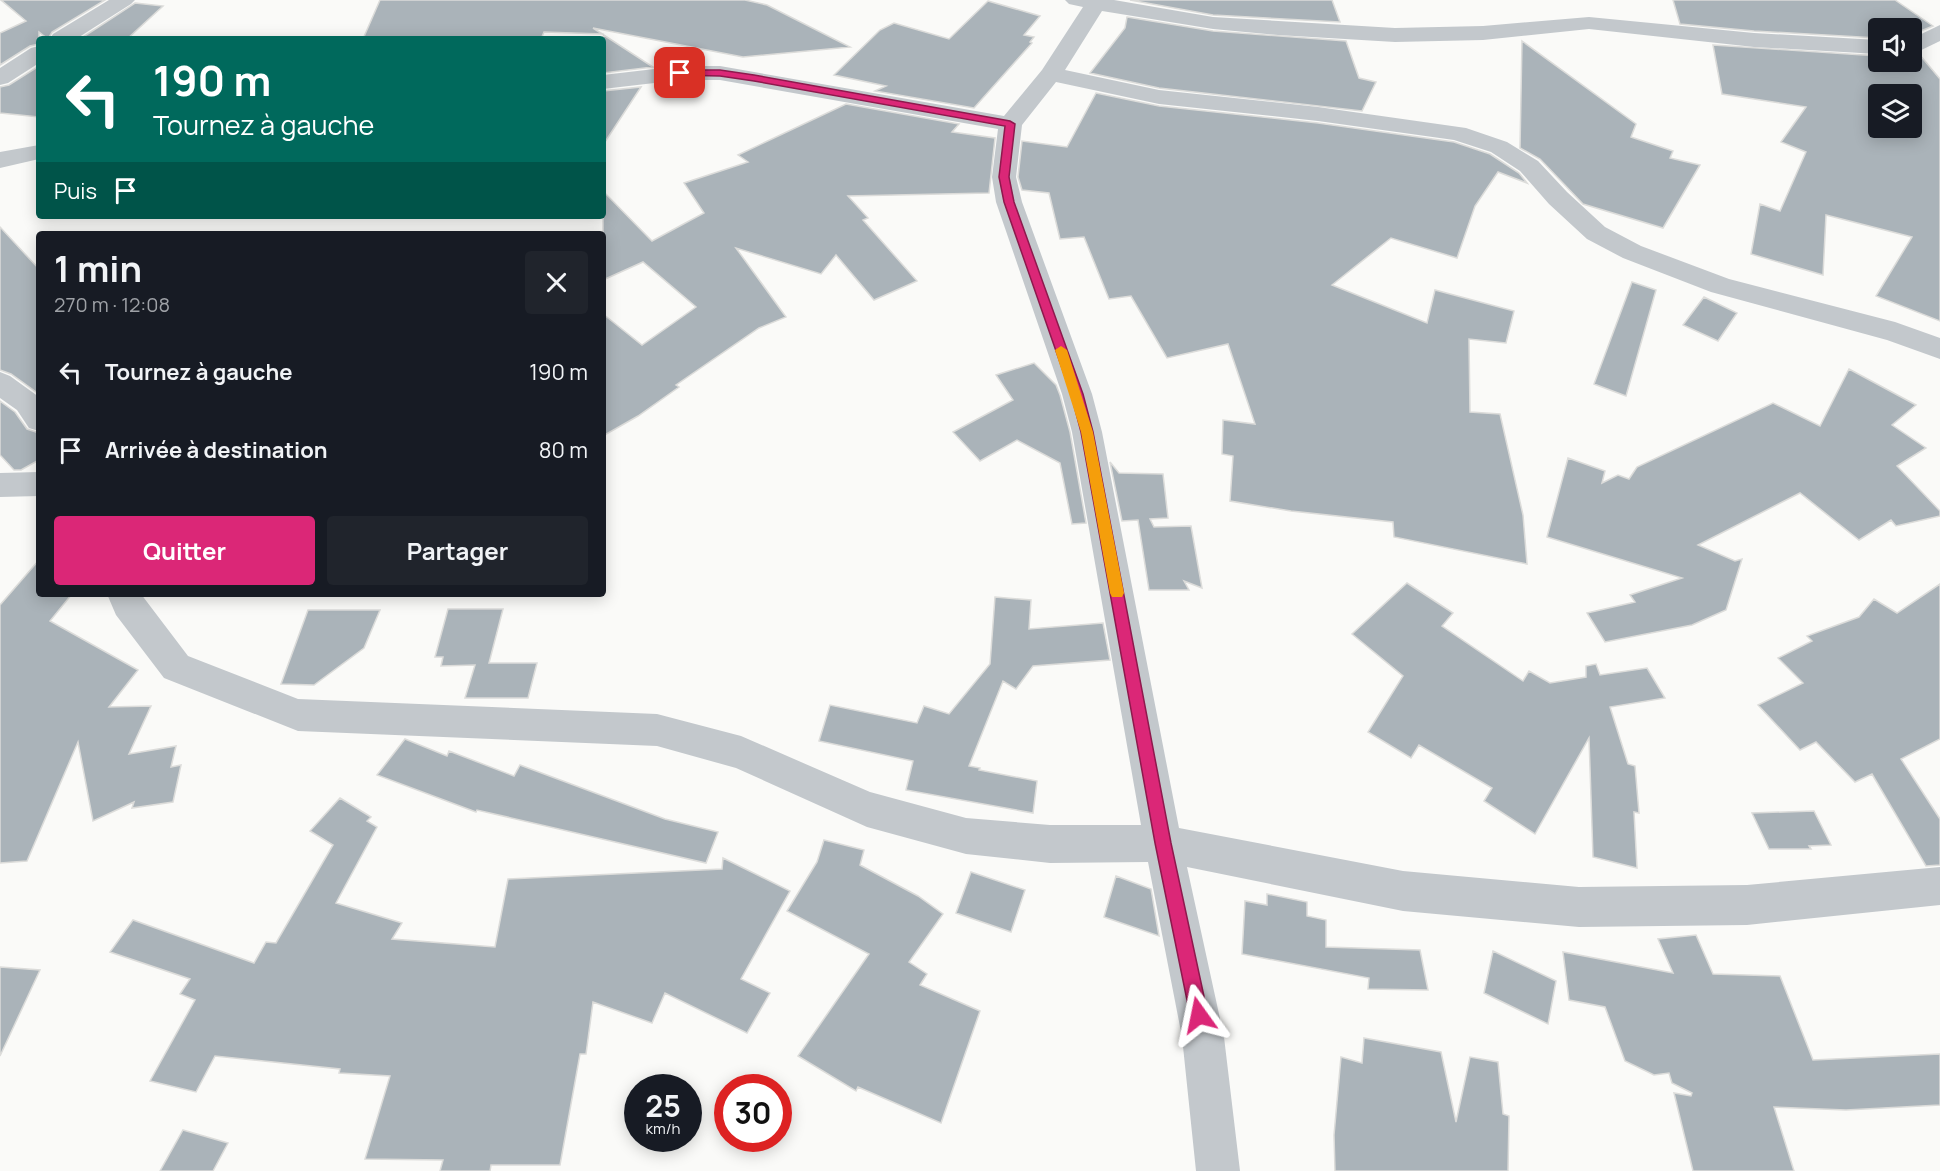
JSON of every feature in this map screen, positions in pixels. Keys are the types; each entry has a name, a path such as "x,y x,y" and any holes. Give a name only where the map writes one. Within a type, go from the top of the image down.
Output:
{"street":[{"path":"66,36 124,0"},
{"path":"1580,0 1589,23"},
{"path":"1218,1171 1203,1037 1163,843 1087,432 1077,394 1009,202 1004,177 1010,124 1051,74 1090,2 1267,28 1395,35 1483,33 1589,23 1755,40 1868,46"},
{"path":"1922,43 1940,32"},
{"path":"1922,52 1940,56"},
{"path":"0,78 36,55"},
{"path":"606,82 680,73 720,73 1010,124"},
{"path":"1051,74 1160,97 1217,105 1318,114 1458,133 1499,147 1529,166 1558,198 1596,233 1632,252 1721,286 1895,332 1940,349"},
{"path":"2,165 36,153"},
{"path":"0,383 27,402 36,416"},
{"path":"0,485 36,484"},
{"path":"125,597 128,605 176,667 298,715 657,730 741,753 867,809 966,836 1050,844 1163,843 1403,891 1579,907 1748,905 1940,886"}],"building":[{"path":"1,0 105,0 52,32 50,36 44,36 39,32 39,36 36,36 36,45 0,65 0,33 26,21"},
{"path":"380,0 745,0 767,5 850,47 743,57 593,28 602,34 544,32 542,36 364,36"},
{"path":"1130,0 1332,0 1340,22 1213,15"},
{"path":"1673,0 1895,0 1921,18 1868,18 1868,37 1680,24"},
{"path":"988,1 1040,16 1024,35 1034,37 1030,42 1032,43 974,108 875,91 886,86 834,75 880,30 894,23 949,39"},
{"path":"135,3 163,6 130,36 85,36"},
{"path":"1127,17 1213,31 1346,41 1359,78 1376,82 1362,111 1159,88 1090,73 1125,28"},
{"path":"1922,18 1933,26 1922,30"},
{"path":"606,37 653,67 606,73"},
{"path":"1522,41 1636,124 1631,137 1673,151 1670,158 1700,165 1663,228 1583,204 1540,159 1520,148"},
{"path":"1713,45 1868,55 1868,72 1922,72 1922,58 1940,79 1940,321 1876,296 1912,237 1826,215 1823,275 1751,254 1760,204 1780,211 1806,152 1781,142 1806,107 1722,94"},
{"path":"36,68 36,117 0,113 0,87 9,85"},
{"path":"641,87 606,140 606,91"},
{"path":"1096,93 1159,106 1318,123 1454,142 1490,154 1519,173 1527,183 1498,172 1475,206 1457,258 1391,238 1332,285 1427,323 1435,290 1514,311 1506,343 1469,339 1470,412 1500,414 1523,515 1527,564 1394,537 1393,522 1291,511 1230,501 1233,456 1222,454 1223,420 1255,424 1228,344 1167,358 1131,296 1109,299 1084,237 1060,239 1049,193 1022,190 1018,177 1022,141 1067,147"},
{"path":"846,104 959,124 952,132 995,138 989,193 848,196 868,218 863,220 917,281 874,300 836,255 821,274 736,248 786,317 759,328 676,385 679,387 638,416 606,434 606,316 642,345 696,307 643,262 606,279 606,231 603,231 603,219 606,219 606,194 652,241 704,213 684,183 748,162 738,155"},
{"path":"0,227 36,266 36,392 11,374 0,370"},
{"path":"1632,282 1656,290 1626,396 1594,384"},
{"path":"1704,297 1737,313 1718,341 1683,325"},
{"path":"1034,363 1056,385 1060,395 1070,432 1086,523 1072,524 1060,463 1017,440 980,461 953,432 1013,400 996,375"},
{"path":"1849,369 1916,405 1892,425 1926,448 1897,466 1940,511 1940,516 1896,526 1891,520 1859,540 1800,493 1698,545 1735,561 1742,559 1726,610 1692,625 1605,642 1587,613 1635,602 1630,595 1682,578 1547,537 1568,458 1605,471 1602,483 1618,475 1629,479 1637,467 1773,403 1820,426"},
{"path":"0,401 15,412 27,429 36,432 36,462 21,470 14,470 0,455"},
{"path":"1110,462 1119,473 1163,474 1168,518 1150,519 1154,527 1191,526 1202,588 1184,581 1189,590 1149,590 1138,520 1122,521"},
{"path":"36,563 36,597 70,597 50,621 138,670 109,707 151,706 129,754 176,746 171,767 181,765 173,802 132,808 134,802 93,821 78,742 27,861 0,863 0,605"},
{"path":"1407,583 1453,613 1442,626 1523,681 1529,671 1550,683 1586,677 1586,666 1596,664 1600,675 1647,668 1665,698 1610,707 1628,764 1635,766 1639,813 1634,812 1637,868 1593,857 1589,738 1535,834 1484,801 1492,788 1419,745 1411,758 1368,732 1403,676 1352,634"},
{"path":"1940,584 1940,739 1901,759 1940,819 1940,865 1926,866 1872,774 1855,782 1816,742 1800,750 1758,705 1803,683 1778,658 1812,641 1807,636 1859,617 1874,599 1897,613"},
{"path":"995,597 1031,600 1029,629 1103,623 1110,660 1033,666 1016,689 1003,681 969,766 1037,781 1033,813 906,790 913,761 819,741 830,705 917,723 924,706 949,714 990,664"},
{"path":"448,609 503,609 489,663 537,663 528,698 465,698 475,665 441,666 443,657 435,657"},
{"path":"308,610 380,610 364,648 314,685 281,684"},
{"path":"405,739 447,756 449,751 514,776 520,765 665,819 718,832 706,863 477,810 476,812 377,775"},
{"path":"340,798 371,817 367,821 377,827 336,903 402,923 392,939 495,947 508,879 722,869 723,858 790,891 741,979 770,993 747,1033 665,993 652,1023 593,1002 586,1054 580,1054 560,1165 491,1165 490,1171 440,1171 443,1160 365,1159 390,1076 339,1073 340,1069 215,1056 196,1092 150,1081 195,1000 180,994 190,979 110,952 133,920 254,963 266,942 276,943 333,845 310,831"},
{"path":"1814,811 1831,845 1809,846 1811,849 1769,849 1752,813"},
{"path":"824,840 864,850 860,865 918,896 943,914 909,962 927,974 920,985 980,1011 941,1123 858,1087 856,1091 798,1056 869,954 787,911 817,862"},
{"path":"971,872 1025,890 1011,932 956,913"},
{"path":"1116,876 1151,889 1159,936 1104,917"},
{"path":"1267,894 1307,902 1307,916 1326,920 1326,947 1420,950 1428,990 1368,989 1369,978 1242,954 1245,901 1267,905"},
{"path":"1696,935 1713,974 1780,976 1813,1060 1940,1054 1940,1105 1846,1110 1774,1107 1794,1171 1693,1171 1674,1093 1691,1096 1692,1093 1672,1083 1669,1073 1654,1075 1625,1061 1605,1007 1569,1000 1563,952 1673,973 1658,939"},
{"path":"1493,951 1556,981 1548,1024 1484,993"},
{"path":"0,967 40,970 0,1056"},
{"path":"1364,1038 1441,1052 1456,1122 1470,1057 1498,1062 1503,1114 1509,1116 1508,1171 1335,1171 1334,1135 1341,1057 1362,1063"},
{"path":"183,1130 228,1143 213,1171 160,1171"}],"slow traffic":[{"path":"1061,350 1077,394 1087,432 1117,593"}],"route":[{"path":"680,73 720,73 754,78 1010,124 1004,177 1009,202 1077,394 1087,432 1163,843 1199,1015"}]}
